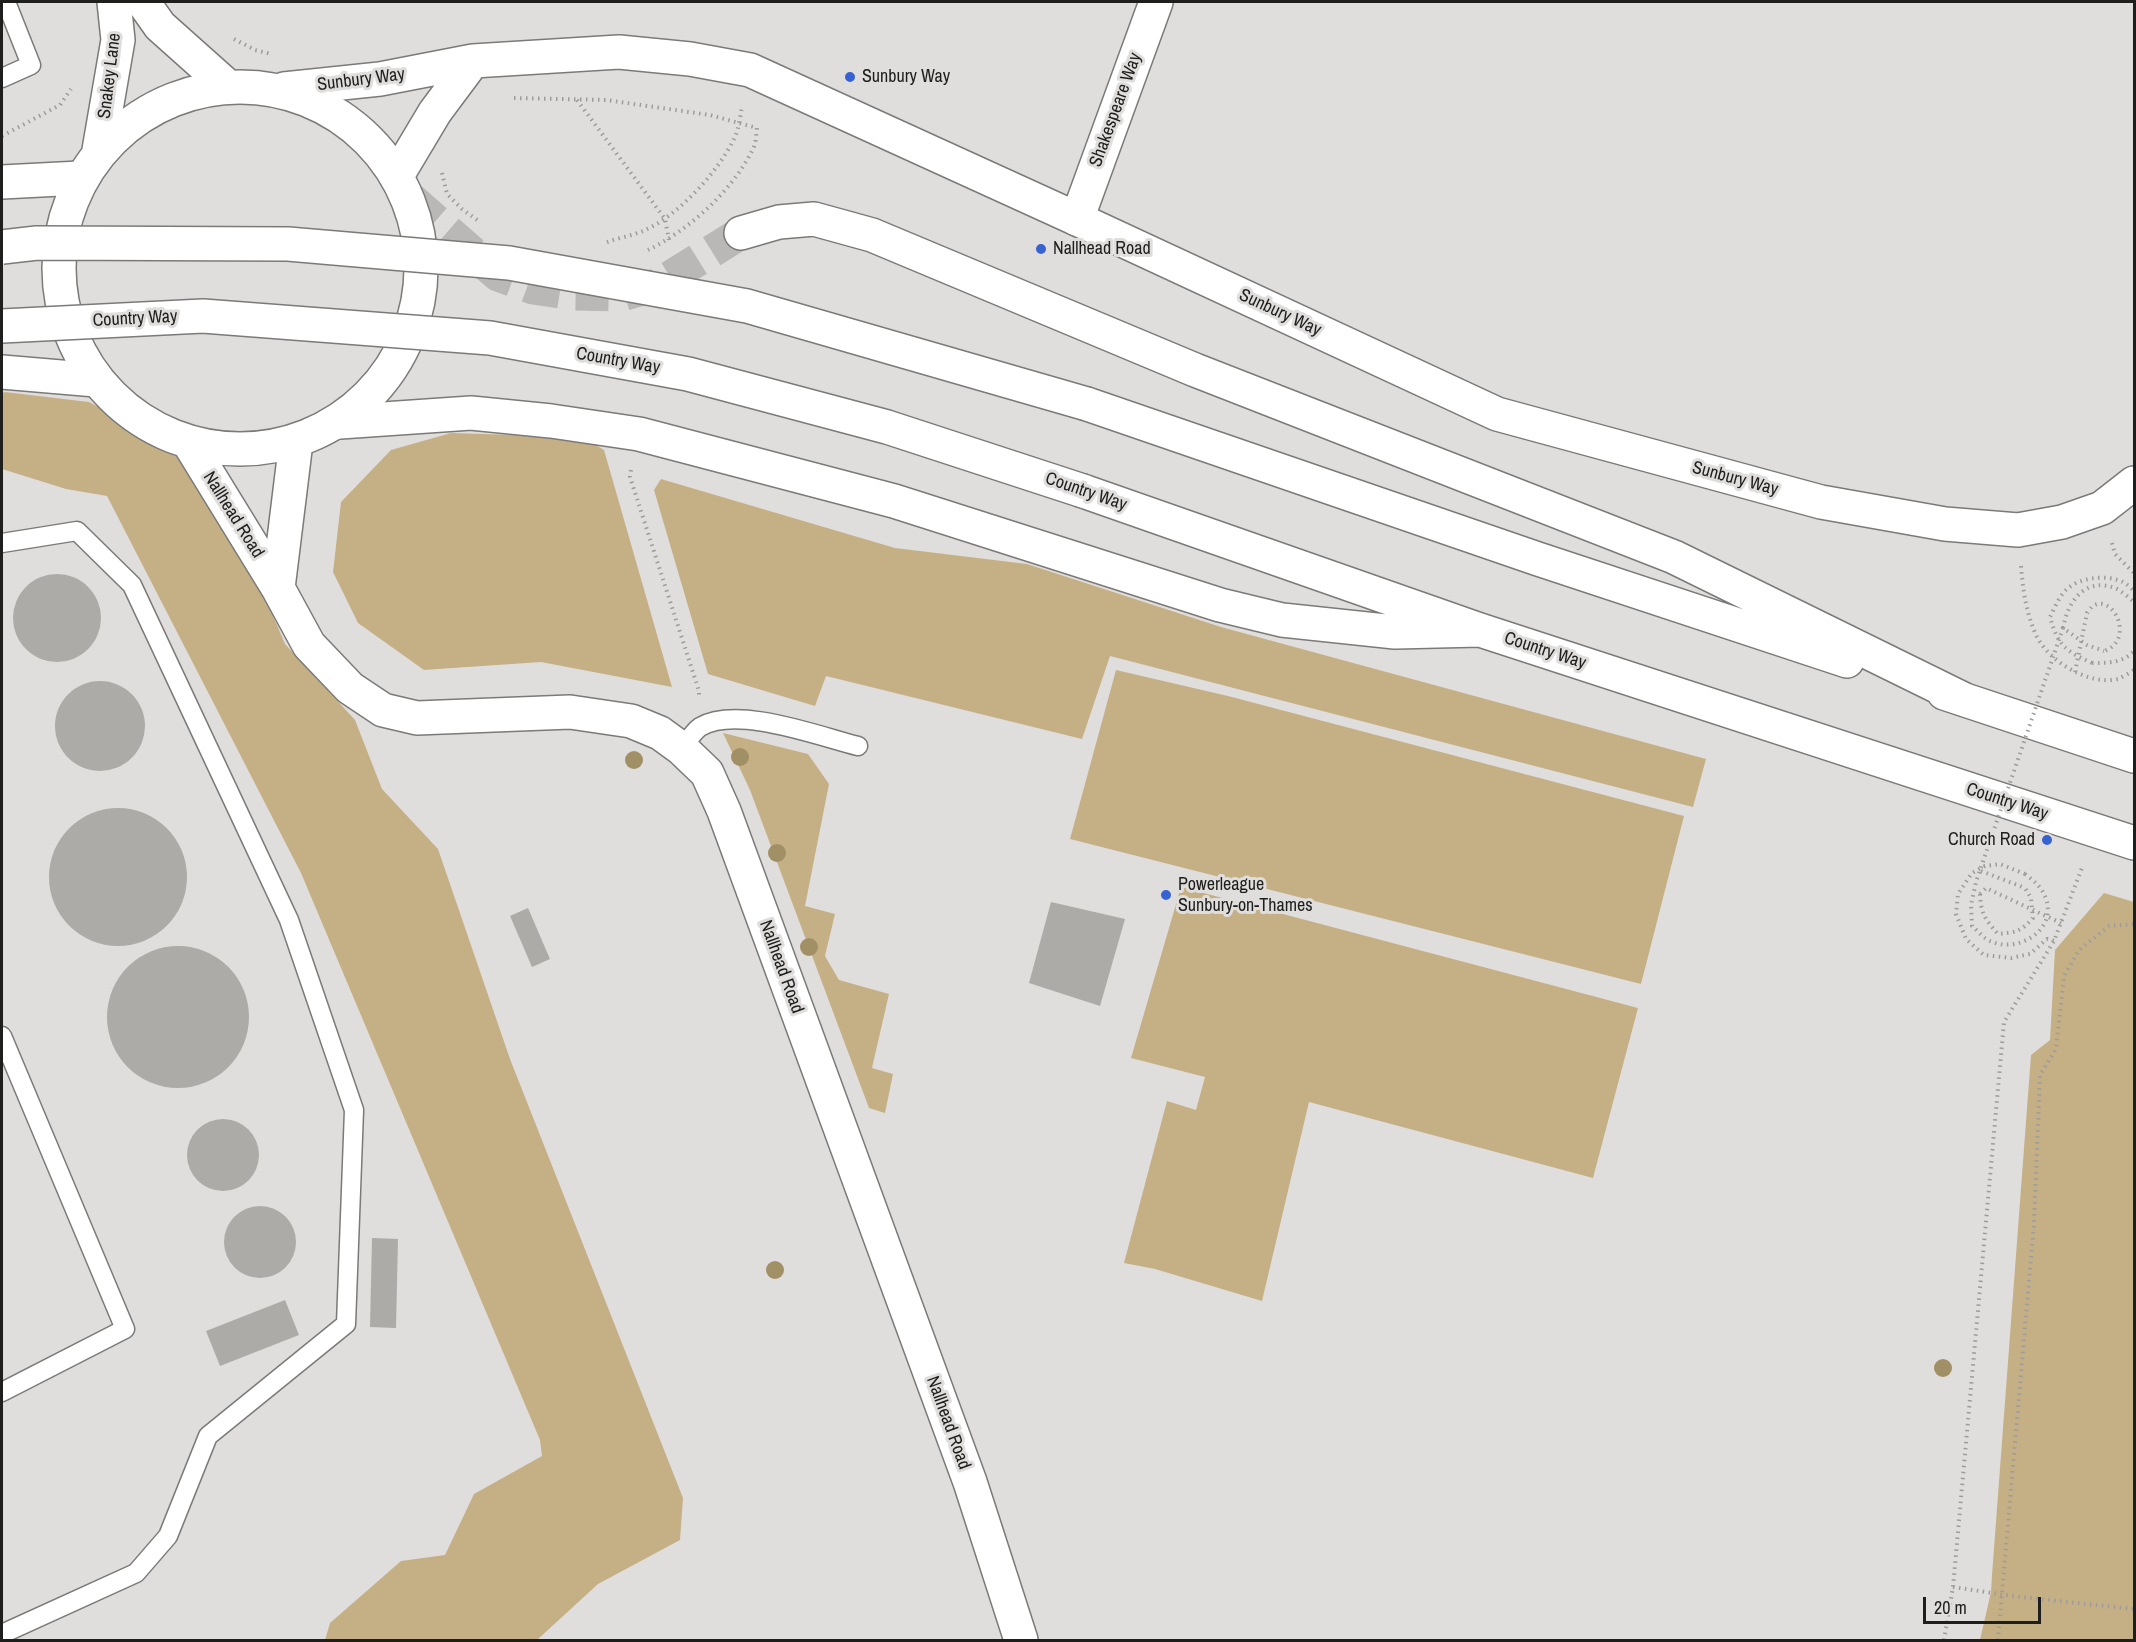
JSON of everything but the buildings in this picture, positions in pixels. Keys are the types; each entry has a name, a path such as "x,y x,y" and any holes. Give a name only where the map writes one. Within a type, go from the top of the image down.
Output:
{"main road":[{"name":"Snakey Lane","path":"99,150 118,40 114,2"},
{"path":"143,2 160,26 225,84"},
{"name":"Shakespeare Way","path":"1077,219 1156,2"},
{"name":"Sunbury Way","path":"284,89 380,79 474,61 620,52 690,59 750,70 1497,414 1821,502 1945,524 2018,530 2062,522 2102,508 2134,483"},
{"path":"398,174 435,112 474,61"},
{"path":"225,84 284,89 338,120 375,147 398,174 411,199 424,269 411,336 364,403 340,422 296,442 249,450 189,442 160,432 96,380 74,343 58,283 60,234 80,177 99,150 162,101 194,89 225,84"},
{"path":"2,182 80,177"},
{"path":"741,233 778,222 814,219 872,235 1195,370 1674,557 1963,699"},
{"path":"2,247 37,243 288,244 509,263 747,306 1087,404 1538,559 2134,756"},
{"name":"Country Way","path":"2,326 203,316 490,338 699,377 887,427 1083,491 1480,630 2134,843"},
{"path":"2,372 96,380"},
{"path":"340,422 471,413 551,421 639,434 894,501 1220,605 1282,620 1395,632 1480,630"},
{"name":"Nallhead Road","path":"189,442 278,588 309,645 350,688 383,710 417,718 570,712 632,721 660,733 690,738 724,812 970,1482 1020,1641"},
{"name":"Nallhead Road","path":"278,588 296,442"}],"lane":[{"path":"2,78 31,65 6,2"},
{"path":"2,543 76,531 132,585 289,920 354,1110 346,1324 208,1436 168,1536 136,1573 2,1634"},
{"path":"690,738 722,720 756,719 858,746"},
{"path":"2,1036 125,1329 2,1392"}],"path":[{"path":"227,35 255,50 274,55"},
{"path":"508,98 606,100 710,115 758,128 753,150 733,179 708,207 684,230 669,240 638,252"},
{"path":"577,100 665,219 669,240"},
{"path":"2,136 60,105"},
{"path":"602,243 643,231 665,219 686,202 706,179 734,138 743,105"},
{"path":"442,164 447,194 462,209 482,223"},
{"path":"630,477 699,691 690,738"},
{"path":"2018,530 2024,600 2037,638 2055,659 2075,672 2098,680 2118,679 2134,670"},
{"path":"2134,591 2122,582 2098,577 2080,581 2065,590 2050,617 2055,635 2067,651 2092,663 2110,664 2130,656 2134,651"},
{"path":"2054,941 2047,939 2030,954 2012,958 1984,955 1966,939 1956,914 1958,894 1972,873 1985,866 2000,864 2025,874 2038,884 2047,900 2047,915 2039,932 2019,944 2003,945 1988,940 1972,926 1971,905 1981,870 2063,628 2066,611 2076,596 2088,588 2101,584 2118,589 2134,602"},
{"path":"2075,672 2087,613 2092,606 2106,605 2122,614"},
{"path":"2063,628 2087,645 2104,651 2117,648 2125,642"},
{"path":"1944,1641 1953,1587 2004,1022 2054,941 2079,879 2093,831"},
{"path":"1981,870 2025,888 2031,898 2033,918 2021,931 1998,934 1981,913 1980,894 1986,888 2061,923"},
{"path":"1998,1641 2034,1223 2040,1075 2056,1049 2064,976 2079,950 2109,926 2134,924"},
{"path":"1953,1587 2134,1608"}],"shaded area":[{"path":"2,393 89,402 144,431 190,463 255,573 285,644 355,720 382,789 438,849 510,1059 683,1498 680,1540 598,1584 537,1640 325,1640 330,1623 401,1561 445,1555 474,1494 542,1456 540,1440 301,873 107,496 66,489 2,469"},
{"path":"451,433 583,437 604,450 672,687 541,662 424,670 358,623 333,572 341,502 391,450"},
{"path":"661,479 895,548 1027,564 1221,627 1706,759 1693,807 1110,656 1082,739 826,676 815,706 708,674 654,490"},
{"path":"1116,670 1228,696 1684,816 1641,984 1070,839"},
{"path":"723,733 808,754 829,784 805,906 835,914 825,956 839,980 889,994 872,1068 893,1074 885,1113 869,1108 750,790"},
{"path":"1181,887 1638,1008 1593,1178 1309,1102 1262,1301 1155,1269 1124,1263 1167,1101 1196,1110 1205,1077 1131,1058"},
{"path":"2104,893 2134,902 2134,1640 1980,1640 1991,1592 2031,1055 2050,1040 2055,950"}],"tunnel":[{"path":"411,199 498,275 533,288 573,294 622,295 659,284 741,233"}],"place":[{"name":"Sunbury Way","path":"850,77"},
{"name":"Nallhead Road","path":"1041,249"},
{"name":"Church Road","path":"2047,840"},
{"name":"Powerleague Sunbury-on-Thames","path":"1166,895"}]}
